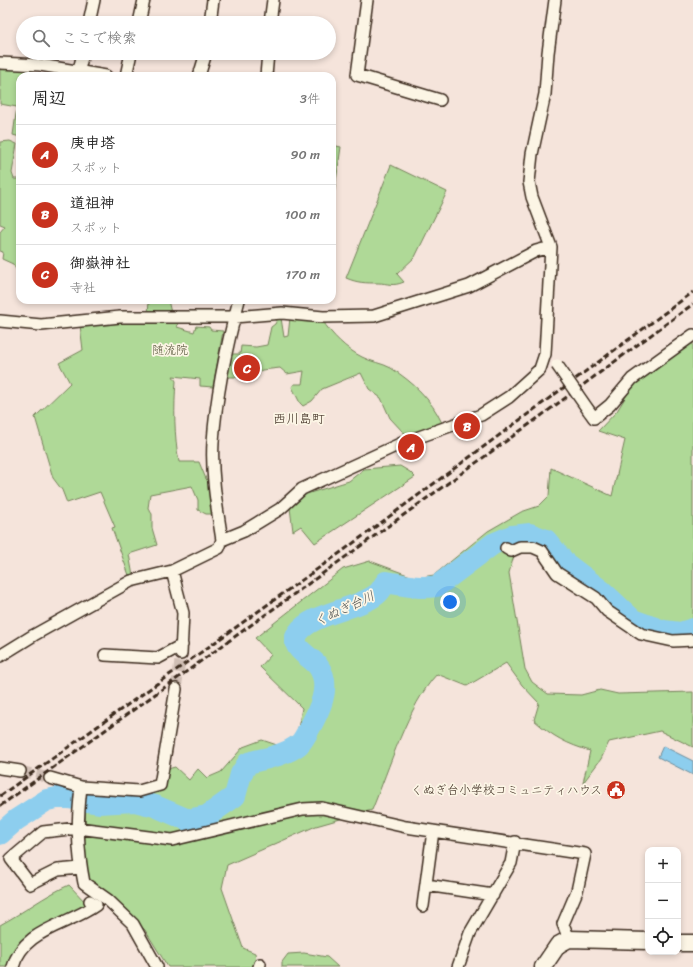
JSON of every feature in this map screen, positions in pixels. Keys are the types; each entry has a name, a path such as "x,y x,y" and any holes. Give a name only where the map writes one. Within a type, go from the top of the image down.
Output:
{"street":[{"path":"91,16 94,0"},
{"path":"141,16 144,0"},
{"path":"211,16 213,0"},
{"path":"271,16 273,0"},
{"path":"367,0 357,75 440,100"},
{"path":"222,540 244,531 280,508 302,488 402,443 481,415 509,397 540,369 545,354 551,247 532,197 529,182 532,154 545,94 548,53 555,0"},
{"path":"79,70 81,60"},
{"path":"127,72 129,60"},
{"path":"200,72 204,60"},
{"path":"266,72 267,60"},
{"path":"0,63 88,72"},
{"path":"0,321 41,325 120,317 234,317 282,313 323,316 374,316 469,286 536,251 551,247"},
{"path":"0,656 34,635 130,582 172,571 219,548 222,540 214,484 213,443 219,394 234,317 239,304"},
{"path":"545,354 557,365 594,418 610,405 632,380 693,335"},
{"path":"506,548 511,551 520,547 533,547 542,552 557,573 596,598 607,611 641,634 673,641 693,640"},
{"path":"105,655 158,658 182,649 184,613 172,571"},
{"path":"50,778 80,791 139,791 160,785 176,689"},
{"path":"0,768 20,771"},
{"path":"80,791 78,828 82,887 108,900 133,924 157,967"},
{"path":"81,868 58,870 30,884 11,859 43,832 78,828 172,840 303,809 322,808 406,827 514,842 585,854 577,891 563,924 569,939"},
{"path":"424,906 433,831"},
{"path":"458,967 470,933 511,863 514,842"},
{"path":"426,885 493,895"},
{"path":"13,967 22,947 33,937 84,914 96,905 90,901"},
{"path":"543,967 558,945 569,939 645,942"},
{"path":"681,943 693,943"}],"green space":[{"path":"0,67 33,69 33,72 16,72 16,107 0,104"},
{"path":"16,114 16,136 13,135"},
{"path":"10,141 16,144 12,173 14,179 16,179 16,269 13,264 2,259 3,252 0,251 0,232 5,226 0,224 0,142"},
{"path":"336,146 341,147 336,181"},
{"path":"391,165 447,192 415,257 397,274 404,282 393,285 350,280 346,278"},
{"name":"随流院","path":"149,304 169,304 171,313 148,314"},
{"path":"278,318 281,318 284,337 288,336 290,318 322,320 330,331 350,350 365,359 391,368 421,392 433,406 442,423 410,436 403,432 390,418 381,398 369,389 361,373 322,389 312,401 303,406 292,387 294,384 302,384 304,371 287,374 280,368 262,370 253,375 243,377 225,377 230,354 240,354 241,346 256,347 267,345 271,327 275,324"},
{"path":"116,320 179,320 177,327 194,332 196,326 209,327 211,330 223,331 213,387 200,386 200,379 173,376 176,381 175,422 179,462 199,462 206,479 212,484 215,514 206,514 198,510 198,500 192,486 150,494 148,508 152,514 152,528 157,545 129,554 133,576 130,578 112,528 115,527 100,492 67,503 62,490 53,478 35,417 70,383 59,363 83,350 80,325"},
{"path":"693,341 693,634 679,637 643,630 558,569 548,555 517,545 509,573 525,669 532,682 548,694 581,695 600,690 618,694 693,692 693,747 660,731 609,742 601,759 583,783 590,751 574,746 560,739 534,720 539,703 522,685 506,663 467,686 437,674 427,687 408,720 372,810 316,826 227,865 222,888 243,948 255,953 256,960 253,967 168,967 145,930 119,905 88,880 84,861 86,797 131,799 161,791 164,770 175,767 189,780 198,769 207,778 221,772 243,747 262,740 280,746 297,733 302,708 260,667 271,655 255,638 343,569 370,561 416,578 434,575 488,531 521,512 539,506 549,496 551,468 612,496 625,440 598,431 617,411 631,388 654,367"},
{"path":"400,466 415,477 315,543 301,526 293,531 290,508 300,496 349,481 364,469"},
{"path":"69,885 88,905 24,939 17,948 11,967 0,967 0,925 51,894"},
{"path":"304,953 327,957 338,967 282,967 282,962 288,954"}],"water":[{"path":"663,746 693,761 693,775 658,757"}],"waterway":[{"name":"くぬぎ台川","path":"0,834 16,820 47,800 62,797 99,803 135,801 155,806 188,820 207,816 235,796 241,774 248,763 280,754 299,745 312,724 320,708 324,691 324,682 318,666 298,648 296,643 298,633 304,626 324,616 369,599 378,593 386,582 418,587 437,586 493,544 512,536 530,534 546,540 565,563 602,591 633,620 664,631 680,633 693,629"}],"tunnel":[{"path":"176,689 181,654"},
{"path":"20,771 50,778"}],"railway":[{"path":"0,796 344,550 693,292"},
{"path":"0,806 534,421 693,304"}],"place":[{"name":"御嶽神社","path":"247,368"},
{"name":"道祖神","path":"467,426"},
{"name":"庚申塔","path":"411,447"},
{"name":"くぬぎ台小学校コミュニティハウス","path":"616,790"}],"district":[{"name":"西川島町","path":"299,418"}]}
